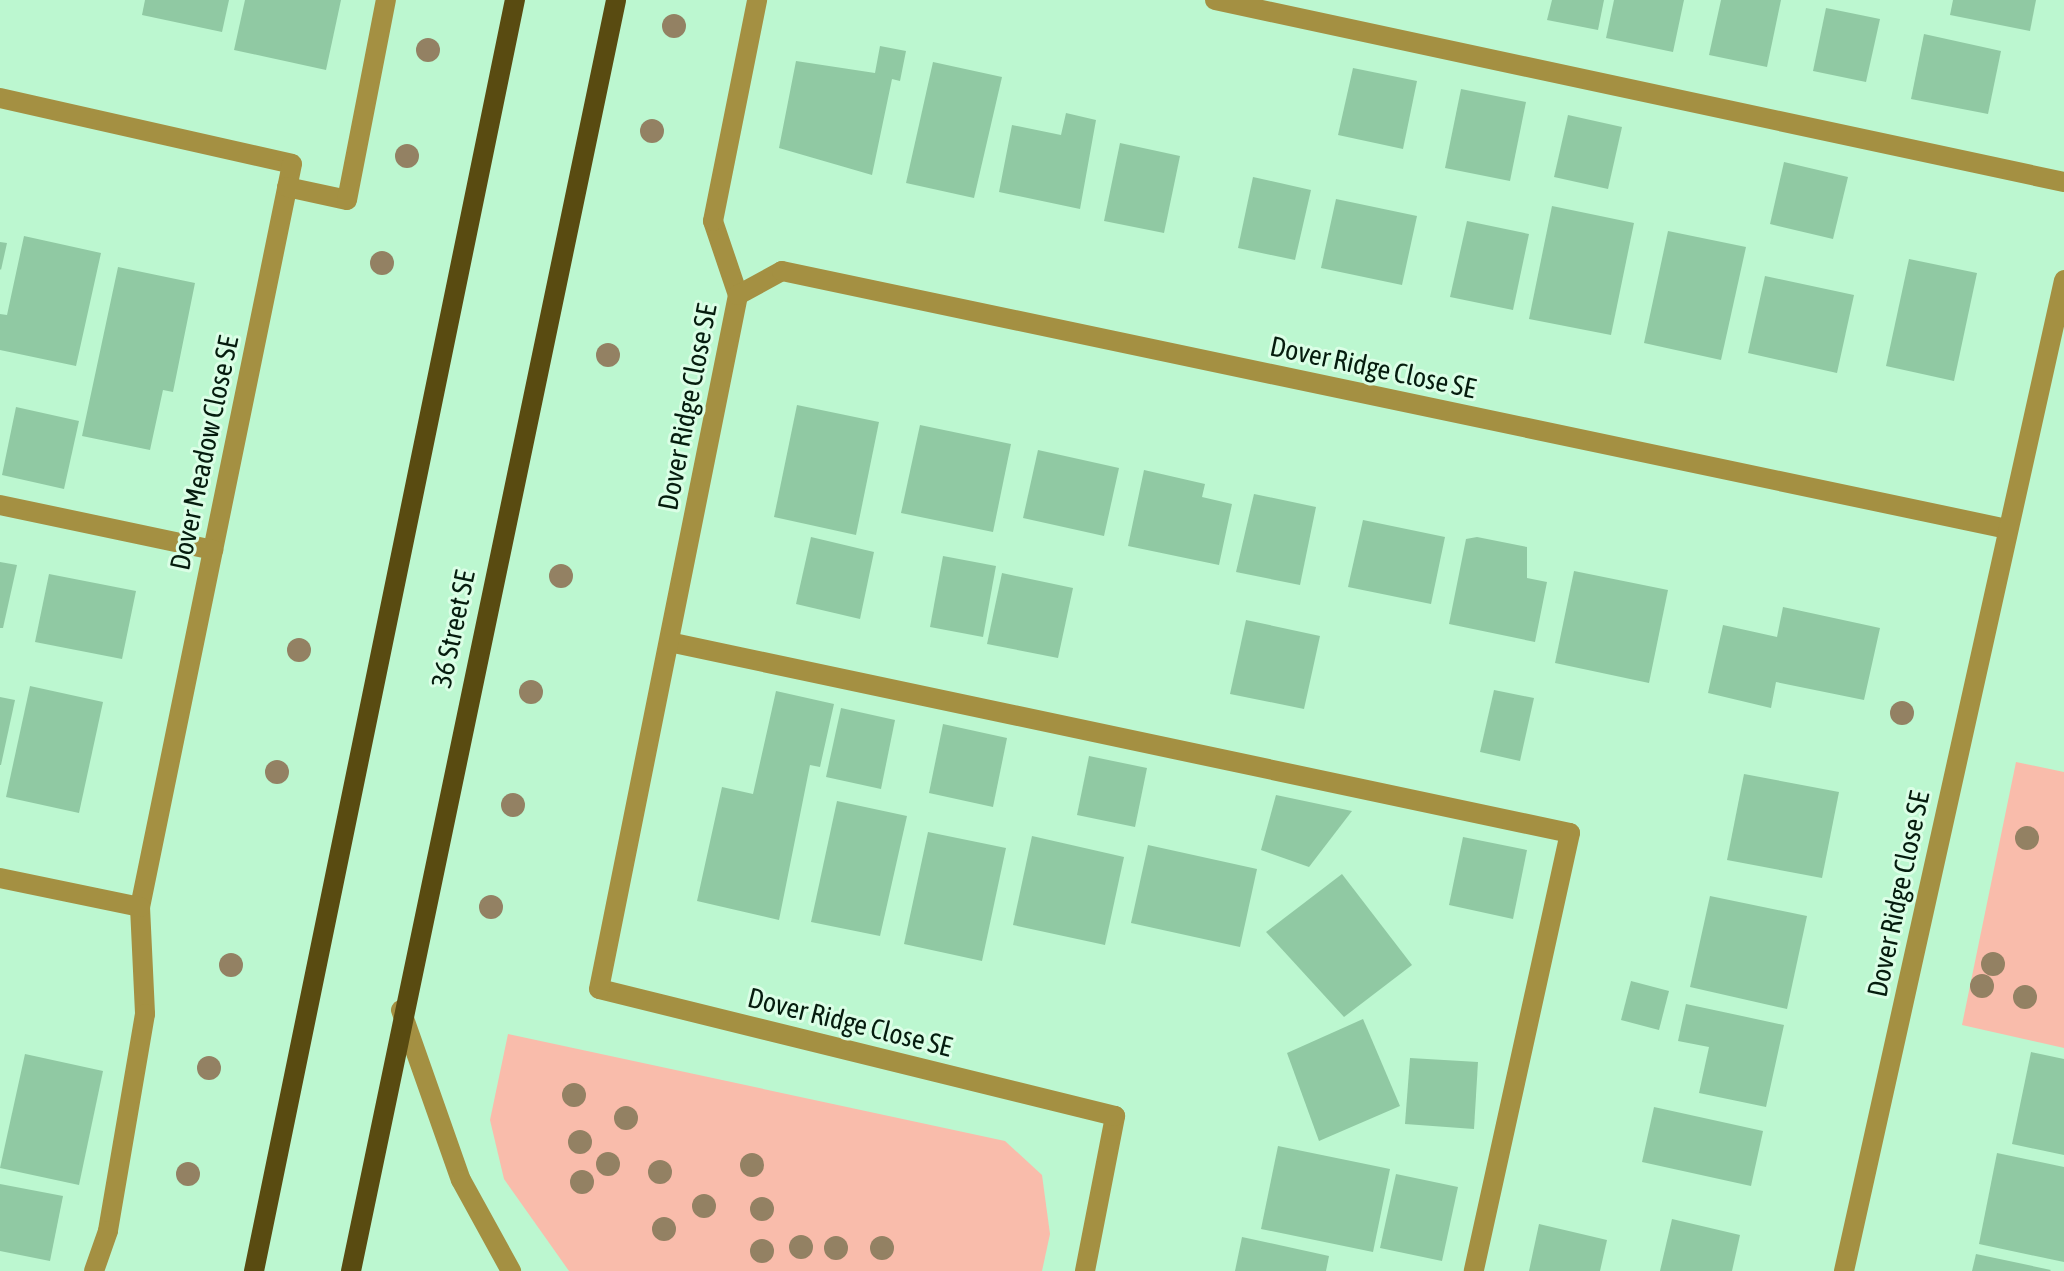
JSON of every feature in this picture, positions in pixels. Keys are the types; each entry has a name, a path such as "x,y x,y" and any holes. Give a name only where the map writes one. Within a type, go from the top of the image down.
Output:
{"main road":[{"path":"254,1271 515,0"},
{"name":"36 Street SE","path":"351,1271 400,1008 616,0"}],"street":[{"path":"0,98 292,164 287,187 347,200 386,0"},
{"path":"738,295 713,221 757,0"},
{"path":"1215,0 2064,182"},
{"name":"Dover Meadow Close SE","path":"94,1271 108,1231 145,1014 140,907 287,187"},
{"name":"Dover Ridge Close SE","path":"1085,1271 1115,1116 599,989 738,295 782,271 2007,529"},
{"name":"Dover Ridge Close SE","path":"1844,1271 2064,280"},
{"path":"0,505 213,550"},
{"path":"669,642 1570,833 1474,1271"},
{"path":"0,878 140,907"},
{"path":"400,1008 461,1180 511,1271"}],"shaded area":[{"path":"2016,762 2064,772 2064,1048 1962,1025"},
{"path":"508,1034 1005,1141 1042,1175 1050,1234 1042,1271 569,1271 504,1179 490,1120"}],"building":[{"path":"145,0 229,0 222,32 142,15"},
{"path":"245,0 341,0 326,70 234,50"},
{"path":"1552,0 1604,0 1598,30 1547,20"},
{"path":"1614,0 1684,0 1673,52 1606,38"},
{"path":"1721,0 1781,0 1767,67 1709,55"},
{"path":"1953,0 2036,0 2030,31 1950,15"},
{"path":"1826,8 1880,19 1866,82 1813,71"},
{"path":"1924,34 2001,51 1988,114 1911,99"},
{"path":"880,46 906,51 900,81 892,79 872,175 779,148 796,61 875,73"},
{"path":"933,62 1002,77 974,198 906,183"},
{"path":"1353,68 1417,81 1403,149 1338,135"},
{"path":"1461,89 1526,102 1510,181 1445,168"},
{"path":"1066,113 1096,120 1080,209 999,192 1012,125 1061,135"},
{"path":"1568,115 1622,127 1608,189 1554,177"},
{"path":"1120,143 1180,156 1164,233 1104,221"},
{"path":"1784,162 1848,177 1833,239 1770,224"},
{"path":"1253,177 1311,190 1295,260 1238,248"},
{"path":"1336,199 1417,216 1402,285 1321,268"},
{"path":"1552,206 1634,223 1611,335 1529,319"},
{"path":"1467,221 1529,234 1513,310 1450,297"},
{"path":"1668,231 1746,247 1721,360 1644,343"},
{"path":"24,236 101,253 76,366 0,350 0,314 7,315"},
{"path":"0,242 7,243 1,270 0,269"},
{"path":"1909,259 1977,273 1954,381 1886,366"},
{"path":"118,267 195,283 173,392 163,390 150,450 82,436"},
{"path":"1765,276 1854,295 1837,373 1748,353"},
{"path":"797,405 879,422 856,535 774,517"},
{"path":"16,407 79,421 64,489 2,475"},
{"path":"920,425 1011,444 993,532 901,513"},
{"path":"1038,450 1119,468 1104,536 1023,518"},
{"path":"1144,470 1205,484 1202,497 1232,504 1219,565 1128,546"},
{"path":"1254,494 1316,507 1300,585 1236,572"},
{"path":"1363,520 1445,537 1431,604 1348,587"},
{"path":"811,537 874,552 860,619 796,604"},
{"path":"1477,537 1527,547 1527,578 1547,582 1535,642 1449,624 1466,539"},
{"path":"943,556 996,566 983,637 930,627"},
{"path":"0,562 17,565 3,628 0,628"},
{"path":"1574,571 1668,590 1649,683 1555,663"},
{"path":"1002,573 1073,588 1058,658 987,644"},
{"path":"49,574 136,591 122,659 35,642"},
{"path":"1783,607 1880,628 1864,700 1776,682 1771,708 1708,693 1723,625 1777,637"},
{"path":"1246,620 1320,636 1304,709 1230,694"},
{"path":"30,686 103,702 79,813 6,797"},
{"path":"1494,690 1534,698 1520,761 1480,752"},
{"path":"776,691 834,704 820,767 810,765 779,920 697,901 722,787 753,794"},
{"path":"0,697 15,700 1,765 0,765"},
{"path":"841,708 895,720 881,789 826,777"},
{"path":"943,724 1007,738 993,807 929,793"},
{"path":"1089,756 1147,768 1135,827 1077,815"},
{"path":"1744,774 1839,792 1822,878 1727,860"},
{"path":"1276,795 1352,811 1309,867 1261,850"},
{"path":"837,801 907,816 880,936 811,922"},
{"path":"928,832 1006,848 982,961 904,944"},
{"path":"1032,836 1124,857 1105,945 1013,925"},
{"path":"1463,837 1527,850 1513,919 1449,905"},
{"path":"1148,845 1257,869 1240,947 1131,923"},
{"path":"1342,874 1412,965 1344,1017 1266,932"},
{"path":"1710,896 1807,916 1787,1009 1690,987"},
{"path":"1631,981 1669,991 1659,1030 1621,1020"},
{"path":"1686,1004 1784,1025 1766,1107 1699,1093 1709,1047 1678,1041"},
{"path":"1363,1019 1400,1106 1319,1141 1287,1053"},
{"path":"2031,1052 2064,1059 2064,1155 2012,1144"},
{"path":"25,1054 103,1071 79,1185 0,1168"},
{"path":"1410,1058 1478,1062 1474,1129 1405,1124"},
{"path":"1654,1107 1763,1131 1751,1186 1642,1162"},
{"path":"1278,1146 1390,1169 1373,1252 1261,1229"},
{"path":"1997,1153 2064,1167 2064,1262 1979,1244"},
{"path":"1396,1174 1458,1187 1442,1261 1380,1248"},
{"path":"0,1184 63,1196 50,1261 0,1251"},
{"path":"1672,1219 1740,1235 1732,1271 1660,1271"},
{"path":"1539,1224 1607,1240 1600,1271 1529,1271"},
{"path":"1242,1237 1329,1256 1326,1271 1235,1271"},
{"path":"1976,1254 2051,1270 1972,1271"}]}
